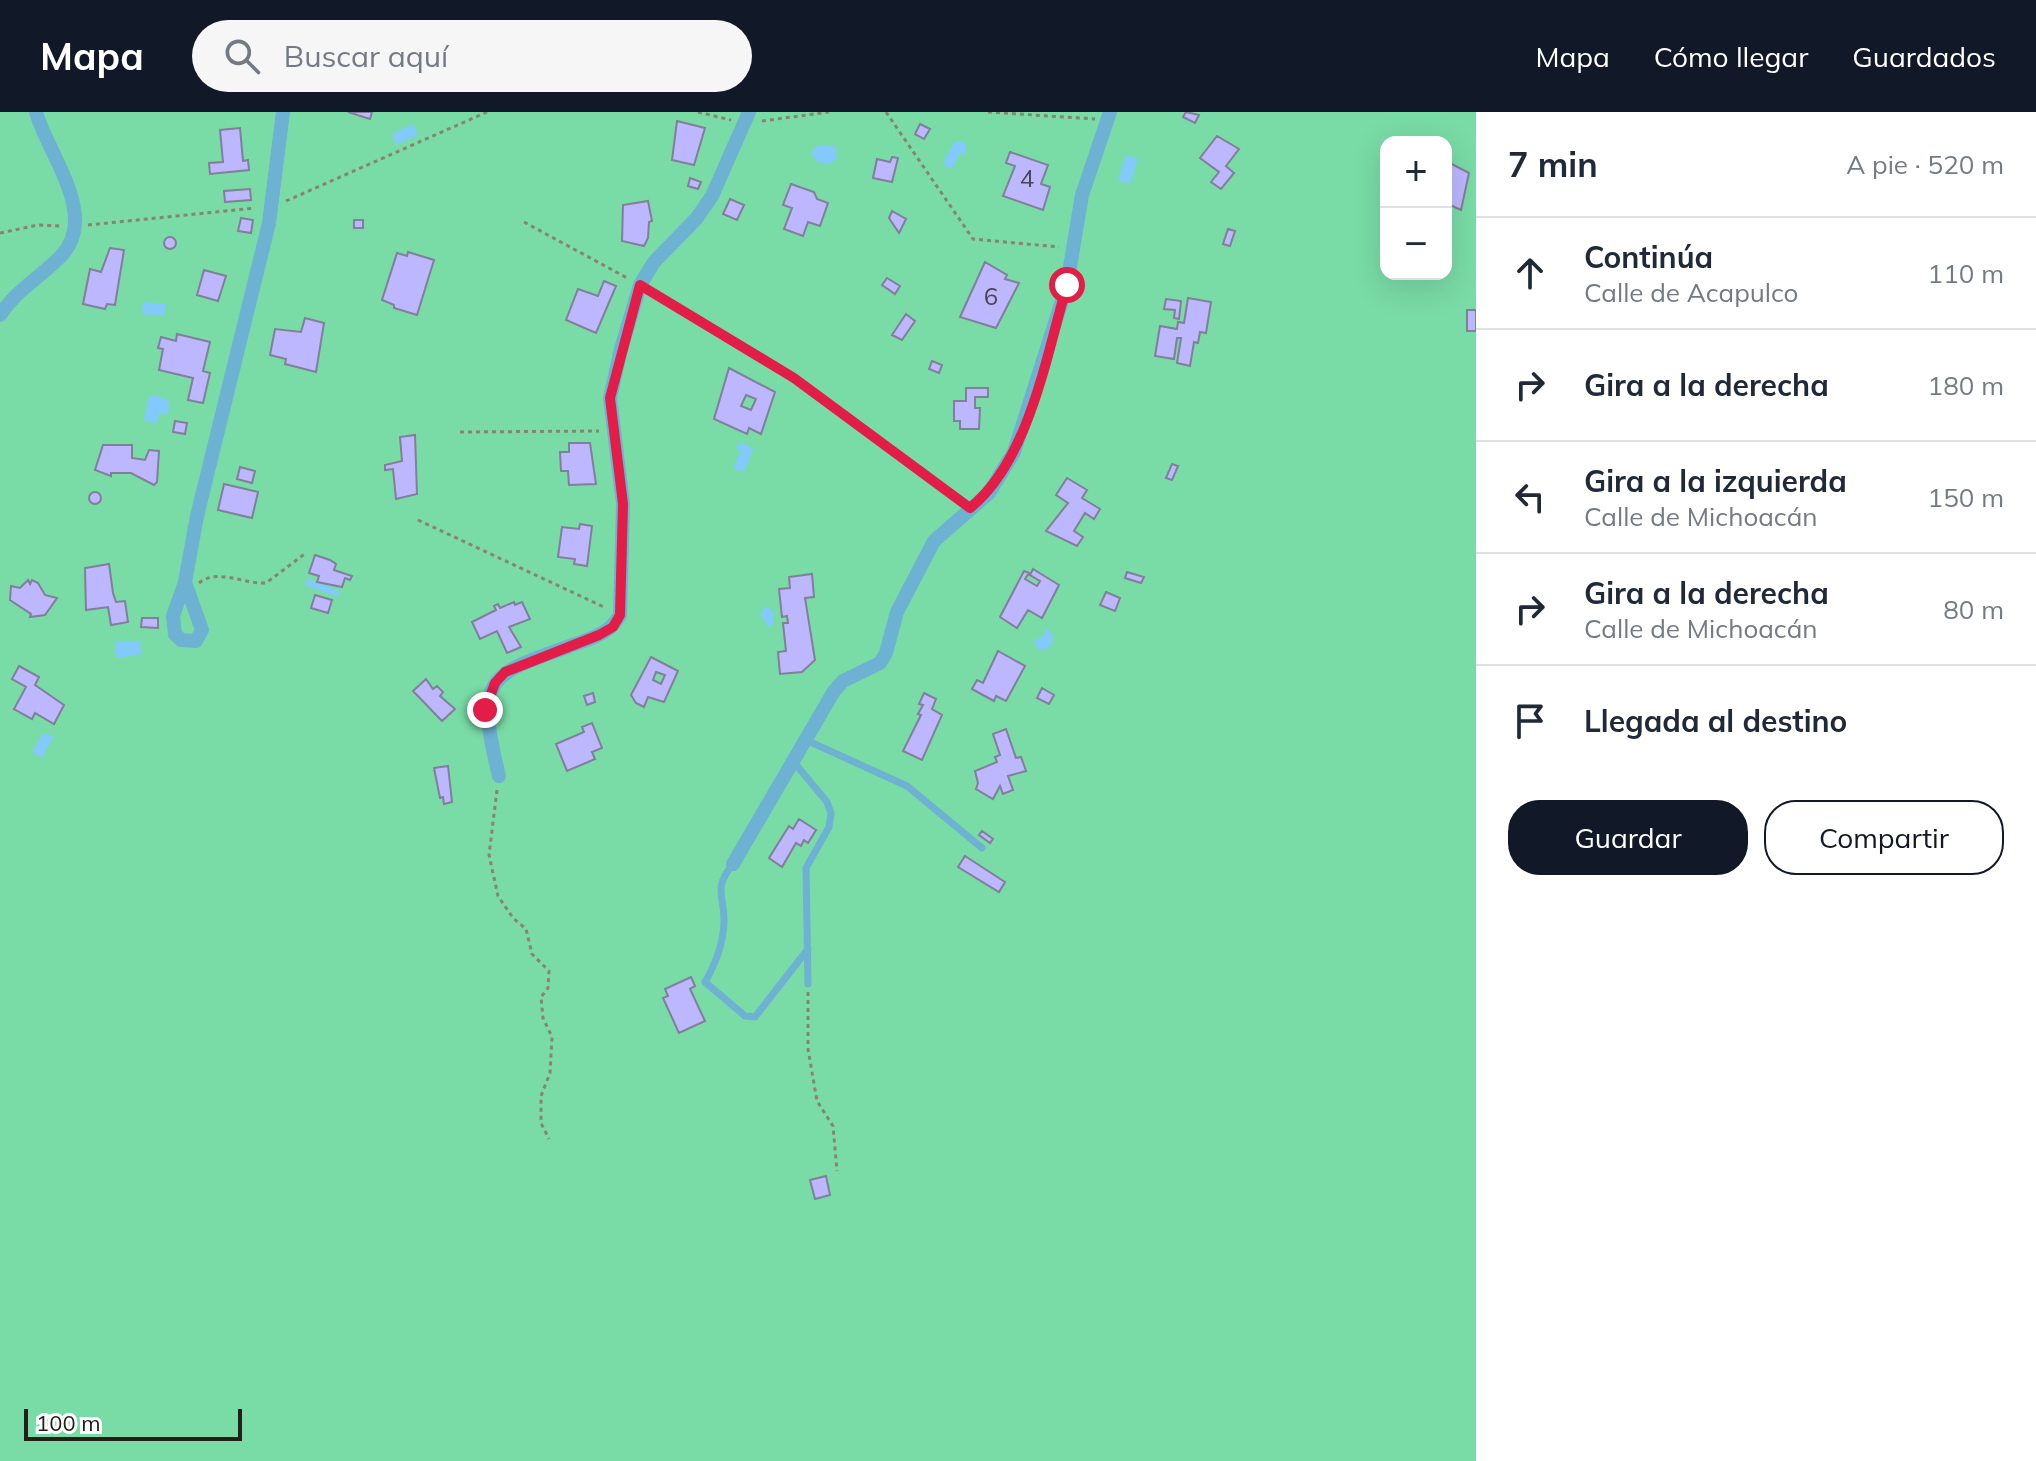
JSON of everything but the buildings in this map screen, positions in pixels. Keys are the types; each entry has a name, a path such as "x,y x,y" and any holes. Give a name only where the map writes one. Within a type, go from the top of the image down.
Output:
{"street":[{"path":"0,315 10,299 63,254 74,226 68,186 36,112"},
{"path":"187,589 197,516 272,207 283,112"},
{"path":"499,776 485,710 495,683 518,664 599,635 613,627 620,615 623,504 610,398 613,380 640,285 654,262 696,219 712,196 749,112"},
{"path":"733,864 843,681 880,663 911,581 934,541 989,493 1014,452 1041,375 1074,248 1082,195 1108,116"}],"lane":[{"path":"806,740 907,786 982,848"},
{"path":"793,761 827,802 831,813 829,827 806,868 808,984"},
{"path":"733,864 723,877 718,895 724,920 719,958 705,982 745,1016 755,1017 808,949"}],"path":[{"path":"0,233 38,225 74,226 272,207 487,112"},
{"path":"886,112 973,239 1074,248"},
{"path":"988,112 1108,116"},
{"path":"524,222 640,285 794,378 970,508"},
{"path":"460,432 614,431"},
{"path":"418,520 620,615"},
{"path":"187,589 208,576 266,583 306,553"},
{"path":"499,776 489,855 498,896 513,918 526,929 532,954 549,971 548,988 541,997 543,1018 552,1037 550,1073 541,1096 541,1123 549,1139"},
{"path":"808,984 808,1049 817,1101 833,1126 837,1171"}],"green space":[{"path":"0,112 1476,112 1476,1461 0,1461"}],"water":[{"path":"413,124 418,135 396,145 392,134"},
{"path":"961,141 966,145 966,153 960,154 953,167 946,168 944,160 955,142"},
{"path":"818,145 835,146 837,158 829,164 817,162 811,152"},
{"path":"1126,155 1138,159 1130,184 1118,180"},
{"path":"143,302 166,304 164,316 142,314"},
{"path":"156,395 170,402 167,415 159,413 157,424 144,420 149,397"},
{"path":"739,442 754,448 744,472 733,468 741,451 736,448"},
{"path":"307,579 340,591 338,597 305,585"},
{"path":"766,606 774,612 773,624 769,628 760,614"},
{"path":"1045,627 1053,635 1053,643 1046,649 1038,649 1034,640 1044,636"},
{"path":"139,638 142,654 116,658 115,642 138,641"},
{"path":"43,733 54,736 42,758 32,752"}],"route":[{"path":"485,710 495,683 505,672 518,664 599,635 613,627 620,615 623,599 623,504 610,398 640,285 794,378 970,508 989,493 1003,475 1014,452 1041,375 1067,285"}]}
